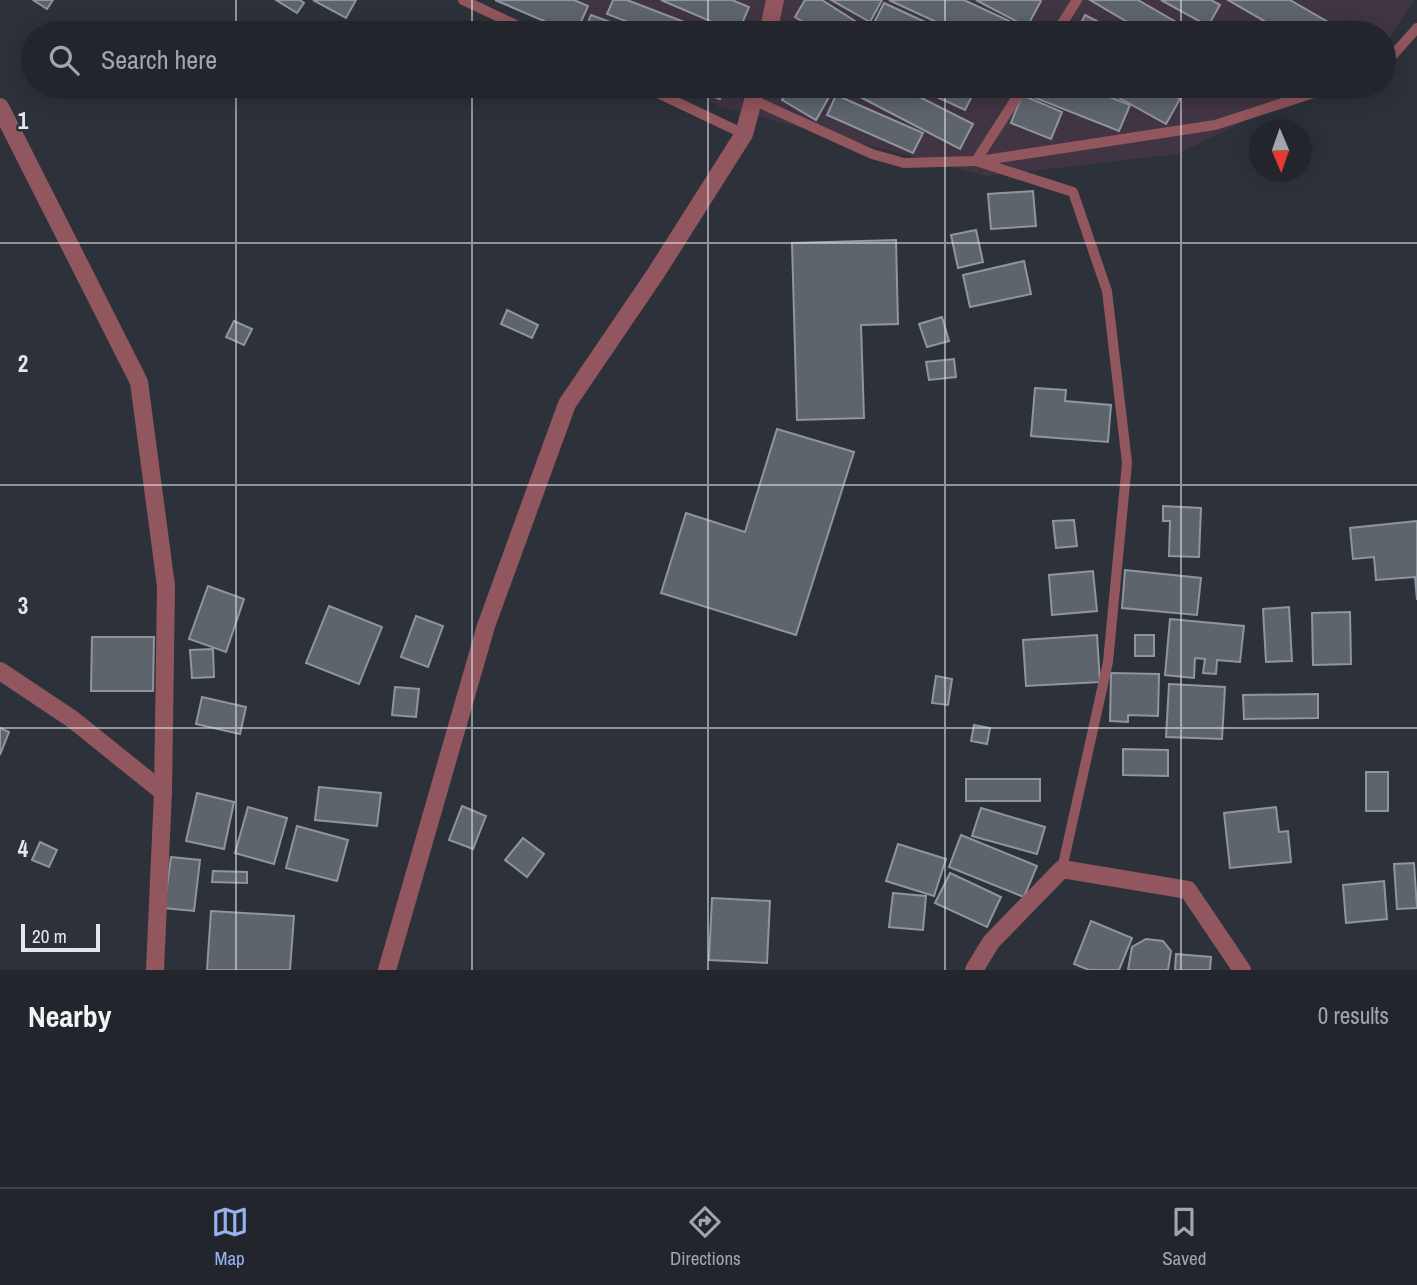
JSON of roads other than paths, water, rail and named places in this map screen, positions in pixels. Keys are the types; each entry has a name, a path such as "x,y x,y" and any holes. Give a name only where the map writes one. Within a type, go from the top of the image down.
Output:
{"street":[{"path":"771,21 775,0"},
{"path":"387,970 486,626 567,404 656,273 744,134 754,98"},
{"path":"0,107 139,382 166,586 163,792 155,970"},
{"path":"0,671 72,719 163,792"},
{"path":"974,970 991,942 1062,869 1188,890 1242,970"}],"lane":[{"path":"463,0 508,21"},
{"path":"1064,21 1077,0"},
{"path":"1396,52 1417,28"},
{"path":"668,98 744,134"},
{"path":"765,98 872,154 904,163 976,162 1215,125 1298,98"},
{"path":"976,162 1016,98"},
{"path":"976,162 1073,192 1107,291 1127,463 1108,662 1062,869"}]}
